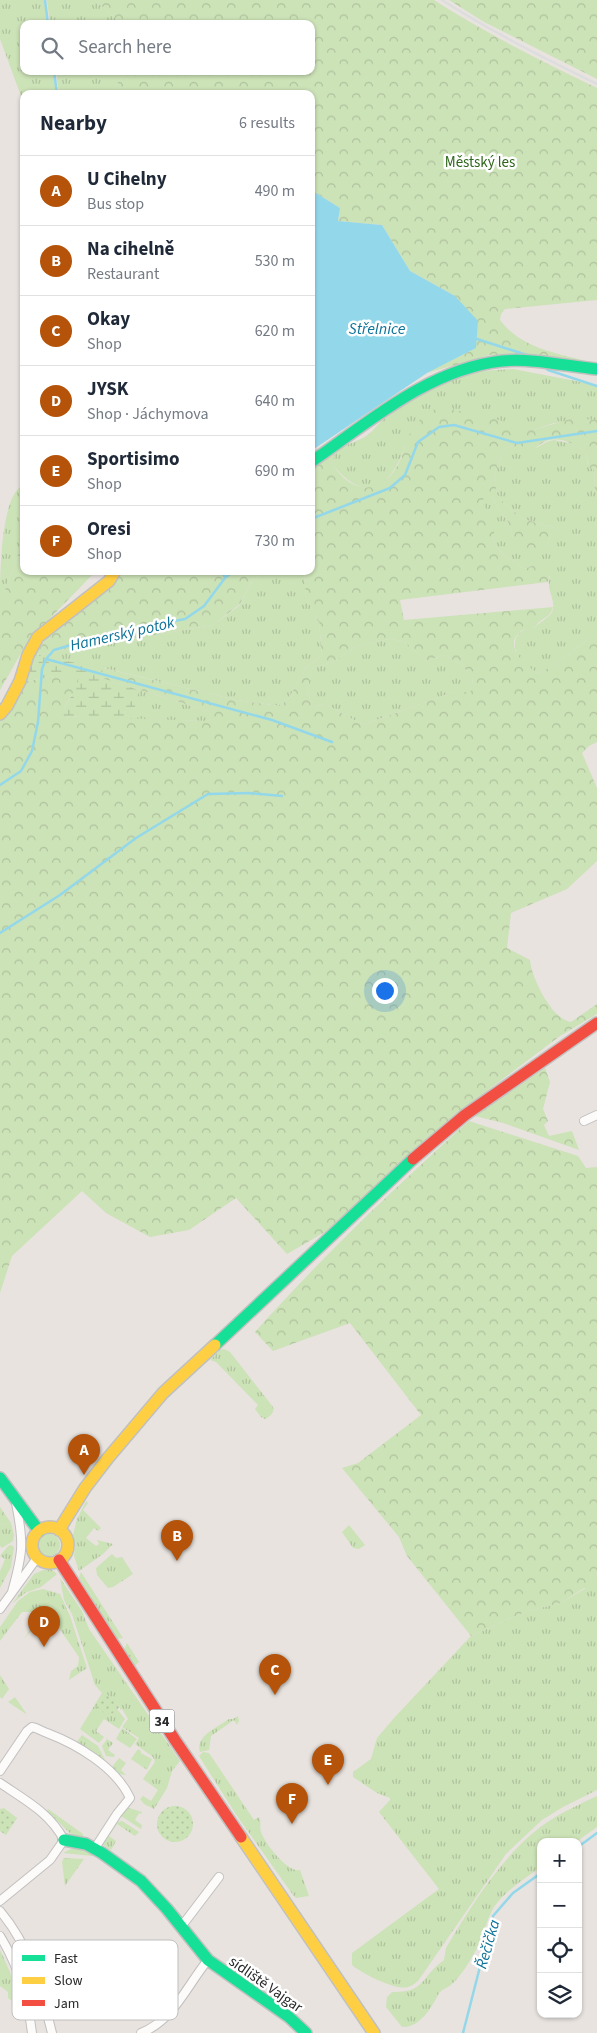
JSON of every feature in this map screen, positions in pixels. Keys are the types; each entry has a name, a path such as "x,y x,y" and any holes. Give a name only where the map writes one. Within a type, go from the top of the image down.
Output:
{"street":[{"path":"315,459 407,396 450,373 500,361 528,361 597,370"},
{"path":"0,714 7,706 20,681 28,655 38,637 109,580 112,575"},
{"path":"59,1530 85,1488 163,1393 426,1148 465,1115 597,1023"},
{"path":"584,1121 597,1115"},
{"path":"0,1478 39,1531"},
{"path":"12,1592 20,1565 23,1540 15,1499"},
{"path":"51,1528 59,1530 67,1543 66,1553 59,1560 48,1563 37,1558 32,1549 32,1544 39,1531 51,1528"},
{"path":"0,1609 37,1558"},
{"name":"34","path":"59,1560 175,1740 374,2033"},
{"path":"0,1771 27,1731 32,1728 36,1728 78,1747 103,1765 130,1798 95,1848"},
{"path":"0,1783 44,1814 56,1826 64,1840 50,1860 0,1901"},
{"name":"sídliště Vajgar","path":"64,1840 86,1844 95,1848 141,1881 167,1909 208,1960 288,2017 306,2033"},
{"path":"181,1927 219,1877"},
{"path":"0,1911 21,1940"},
{"path":"0,1936 12,1960"},
{"name":"sídliště Vajgar","path":"178,2002 208,1960"},
{"path":"30,2020 32,2033"},
{"path":"48,2020 52,2033"},
{"name":"sídliště Vajgar","path":"141,2033 163,2020"}],"green space":[{"path":"0,0 44,0 46,20 20,20 20,75 54,75 55,90 20,90 20,93 0,39"},
{"path":"47,0 95,0 118,20 50,20"},
{"name":"Městský les","path":"95,0 434,0 514,47 597,88 597,300 505,309 501,314 500,320 520,339 532,345 557,354 597,364 541,356 490,355 427,373 476,348 455,296 410,271 382,225 338,221 340,208 315,192 315,90 113,90 123,75 315,75 315,20 118,20"},
{"path":"449,0 597,0 597,79 484,22"},
{"path":"57,75 123,75 113,90 58,90"},
{"path":"513,369 597,385 597,420 554,423 533,430 525,430 501,421 405,446 391,474 377,486 368,488 358,486 348,480 332,463 336,452 340,449 366,436 383,420 440,384 475,372"},
{"path":"440,407 499,420 528,430 574,418 597,420 597,493 595,492 594,470 589,467 586,453 573,444 562,440 551,440 546,441 529,452 512,446 503,449 494,477 497,494 503,502 523,519 555,528 542,550 523,548 513,537 508,522 491,496 486,496 481,502 493,519 495,546 524,569 538,564 551,569 548,582 400,600 404,620 553,607 549,614 534,627 522,630 515,638 515,650 518,655 522,661 537,673 551,667 597,633 597,742 589,746 582,753 597,788 597,861 567,889 511,913 507,948 530,960 538,987 557,1014 571,1022 597,1004 597,1014 560,1036 451,1118 325,1232 287,1254 236,1198 189,1230 150,1237 106,1213 82,1191 12,1256 0,1293 0,718 23,682 70,673 79,678 62,716 207,721 214,718 208,711 101,678 103,668 236,700 280,706 289,698 306,667 322,656 319,621 306,598 304,575 315,575 315,465 335,454 332,463 346,480 354,485 363,487 372,487 380,484 396,468 413,428 425,415","holes":["389,639 404,641 426,661 444,655 462,665 473,679 471,692 453,692 363,725 327,705 312,706 307,690 312,669 338,659 357,646"]},
{"path":"554,440 574,444 586,453 588,464 594,470 595,492 597,493 597,633 551,667 537,673 526,666 520,659 516,651 515,641 519,633 523,630 534,628 552,612 550,576 529,567 524,569 495,546 492,519 481,502 485,496 491,496 508,522 513,537 546,546 555,528 523,519 503,502 497,494 494,477 503,449 512,446 520,450 530,451"},
{"path":"20,488 20,549 0,604 3,538 10,503 16,491"},
{"path":"20,549 20,575 92,575 28,641 0,690 0,604"},
{"path":"113,575 260,575 252,580 240,604 213,625 35,655 52,630"},
{"path":"260,575 304,575 306,598 319,621 322,656 306,667 289,698 280,706 236,700 104,668 101,678 208,711 215,718 207,721 94,718 35,655 213,625 240,605 252,580"},
{"path":"389,639 404,641 426,661 444,655 462,665 473,679 471,692 453,692 363,725 327,705 312,706 307,690 312,669 338,659 357,646"},
{"path":"35,655 103,668 101,678 139,690 132,719 61,716 76,688 79,678 70,673 23,682"},
{"path":"545,1068 550,1082 543,1109 548,1121 544,1125 549,1136 572,1131 579,1150 503,1123 475,1116"},
{"path":"469,1121 578,1156 586,1168 597,1167 597,1571 593,1589 584,1588 561,1603 527,1611 471,1636 407,1556 399,1537 342,1468 358,1463 421,1415 350,1323 273,1351 255,1332 359,1224"},
{"path":"224,1349 230,1352 273,1407 273,1412 269,1417 265,1419 261,1417 255,1409 258,1405 216,1362 210,1360 220,1350"},
{"path":"86,1501 88,1503 83,1510 101,1528 98,1531 94,1528 86,1538 96,1546 99,1544 97,1540 113,1544 103,1554 79,1571 74,1556 73,1535 77,1519"},
{"path":"0,1507 11,1523 0,1525"},
{"path":"11,1523 14,1535 13,1541 2,1548 0,1546 0,1525"},
{"path":"349,1525 365,1545 359,1549 353,1548 342,1532"},
{"path":"49,1534 57,1537 60,1545 57,1553 49,1556 41,1553 38,1545 41,1537"},
{"path":"11,1545 14,1547 11,1567 0,1588 0,1571 5,1559 0,1556"},
{"path":"112,1554 116,1558 122,1557 133,1574 113,1587 108,1588 97,1575 96,1568"},
{"path":"46,1569 52,1570 57,1574 41,1587 25,1593 12,1604 34,1574"},
{"path":"597,1571 597,1790 542,1820 506,1854 418,1981 409,1987 403,1988 387,1984 363,1972 352,1965 352,1953 439,1889 379,1812 390,1798 377,1793 353,1777 353,1772 371,1759 377,1738 471,1636 527,1611 561,1603 594,1583"},
{"path":"81,1572 123,1638 116,1639 79,1577"},
{"path":"60,1578 82,1611 89,1629 180,1761 172,1771 167,1788 154,1809 144,1804 140,1799 143,1796 151,1801 158,1790 143,1779 155,1762 153,1757 135,1744 139,1738 122,1727 128,1719 122,1709 120,1710 120,1707 106,1694 109,1716 117,1709 125,1719 119,1729 104,1719 96,1731 104,1737 99,1743 80,1729 102,1693 95,1685 72,1614 64,1600"},
{"path":"43,1589 60,1594 70,1616 87,1668 69,1680 71,1671 78,1666 79,1657 52,1618 42,1618 24,1639 36,1620 31,1612 22,1612 0,1641 0,1627 18,1601 30,1592"},
{"path":"127,1643 139,1662 133,1667 123,1652"},
{"path":"0,1675 9,1689 2,1699 0,1697"},
{"path":"106,1693 120,1707 109,1716 96,1707"},
{"path":"15,1697 26,1713 26,1714 8,1702"},
{"path":"238,1716 239,1721 237,1725 234,1720 211,1736 209,1750 200,1752 199,1746 201,1741 208,1732 229,1719"},
{"path":"122,1728 137,1739 130,1748 116,1739"},
{"path":"82,1735 98,1746 107,1764 76,1743"},
{"path":"107,1739 113,1743 108,1750 115,1755 114,1757 106,1756 102,1746"},
{"path":"138,1749 141,1753 152,1759 147,1770 131,1759"},
{"path":"203,1752 209,1753 254,1820 259,1817 261,1832 272,1850 289,1867 300,1870 309,1896 296,1898 293,1895 237,1816 199,1756"},
{"path":"119,1758 126,1763 121,1770 126,1775 118,1774 112,1767"},
{"path":"597,1796 597,1827 582,1838 537,1838 537,1870 510,1890 494,1907 479,1945 462,1973 449,1987 439,1993 425,2016 414,2024 402,2027 386,2007 387,1997 392,1992 403,1992 417,1987 444,1960 446,1948 466,1915 503,1864 531,1835 546,1823 571,1808"},
{"path":"175,1806 187,1812 193,1824 187,1836 175,1842 163,1836 157,1824 163,1812"},
{"path":"4,1808 17,1818 6,1835 0,1831 0,1809"},
{"path":"129,1808 142,1812 141,1814 139,1813 135,1820 142,1825 141,1829 121,1816 122,1812"},
{"path":"48,1809 83,1834 83,1839 74,1837 47,1811"},
{"path":"122,1821 139,1832 135,1836 117,1824 109,1836 116,1841 111,1850 102,1844 114,1823"},
{"path":"81,1848 93,1853 92,1856 63,1853 71,1849"},
{"path":"64,1858 84,1859 65,1886 62,1862"},
{"path":"0,1950 12,1979 12,2001 8,1998 8,1992 0,1986"}],"water":[{"name":"Střelnice","path":"315,192 340,208 338,221 382,225 410,271 455,296 478,321 476,348 427,373 315,448"}],"waterway":[{"path":"45,0 48,20"},
{"path":"55,75 56,90"},
{"path":"474,338 530,356"},
{"path":"545,367 548,370 597,386"},
{"name":"Hamerský potok","path":"315,517 390,488 405,475 418,442 439,427 454,425 517,443 597,431"},
{"name":"Hamerský potok","path":"0,785 21,771 32,751 38,722 42,669 46,659 54,650 116,632 185,619 204,606 228,575"},
{"path":"46,659 272,720 332,742"},
{"path":"0,933 60,895 136,838 208,794 249,793 282,796"},
{"name":"Řečička","path":"582,1844 597,1833"},
{"name":"Řečička","path":"463,2033 493,1916 513,1893 537,1876"}],"railway":[{"path":"442,0 499,34 597,84"}],"traffic: fast":[{"path":"315,459 378,415 425,386 475,366 514,360 597,369"},
{"path":"215,1345 413,1159"},
{"path":"0,1478 39,1531"},
{"path":"64,1840 86,1844 141,1881 167,1909 208,1960 289,2017 306,2033"}],"traffic: slow":[{"path":"0,714 7,706 20,681 28,655 38,637 109,581 113,575"},
{"path":"59,1530 85,1488 108,1458 163,1393 215,1345"},
{"path":"50,1527 62,1533 68,1545 62,1557 50,1563 38,1557 32,1545 38,1533 50,1527"},
{"path":"241,1837 374,2033"}],"traffic: jam":[{"path":"413,1159 465,1115 597,1023"},
{"path":"59,1560 175,1740 241,1837"}],"place":[{"name":"U Cihelny","path":"84,1475"},
{"name":"Na cihelně","path":"177,1561"},
{"name":"JYSK","path":"44,1647"},
{"name":"Okay","path":"275,1695"},
{"name":"Sportisimo","path":"328,1785"},
{"name":"Oresi","path":"292,1824"}]}
